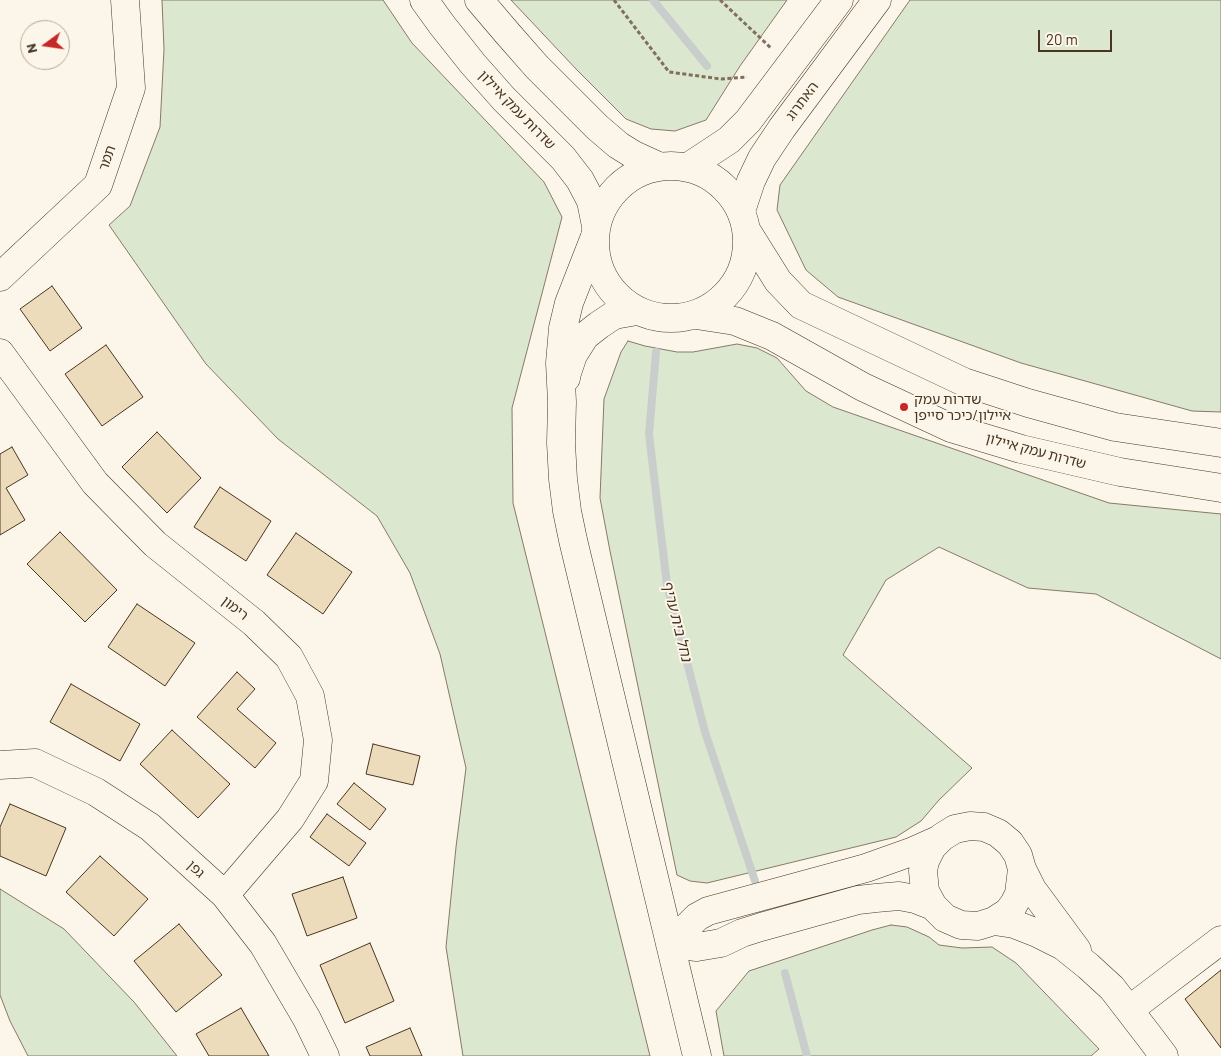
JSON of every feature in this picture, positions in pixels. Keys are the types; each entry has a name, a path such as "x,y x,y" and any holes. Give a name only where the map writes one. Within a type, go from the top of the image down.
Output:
{"street":[{"name":"תמר","path":"0,277 98,185 131,88 125,0"},
{"name":"שדרות עמק איילון","path":"424,0 473,64 504,99 563,158 580,180 591,201 595,232"},
{"path":"479,0 537,67 597,128 634,155 658,166"},
{"path":"688,167 729,140 748,121 838,0"},
{"name":"האתרוג","path":"744,222 751,181 762,158 782,128 878,0"},
{"path":"697,1056 576,550 564,480 561,443 562,402 560,363 562,328 602,209 612,193 625,180 641,171 658,166 688,167 706,173 721,183 734,197 744,222 778,281 802,305 964,382 1028,403 1115,427 1221,442"},
{"path":"595,232 596,256 601,273 610,288 623,301 638,311 656,317 676,319 696,315 719,302 736,283 746,259 744,222"},
{"path":"562,402 567,372 573,355 585,336 614,315 638,311"},
{"name":"שדרות עמק איילון","path":"696,315 735,321 772,336 863,387 951,428 1021,449 1120,472 1221,488"},
{"name":"רימון","path":"0,353 95,483 155,544 254,623 289,657 310,696 318,740 314,781 290,819 225,895"},
{"name":"גפן","path":"0,764 35,763 96,792 150,827 225,895 263,944 307,1019 324,1056"},
{"path":"1022,869 1019,894 1008,912 994,921 978,926 961,925 945,918 933,906 925,891 923,881 925,861 932,847 942,836 955,829 970,826 998,833 1010,843 1018,855 1022,869 1032,889 1088,966"},
{"path":"670,944 696,916 708,911 866,868 938,840"},
{"path":"670,944 697,947 720,943 761,927 858,900 899,896 915,899 933,906"},
{"path":"994,921 1014,924 1040,934 1062,946 1088,966 1112,988 1164,1056"},
{"path":"1129,1010 1221,940"}],"path":[{"path":"614,0 669,72 721,79 751,77"},
{"path":"720,0 777,53"}],"green space":[{"path":"162,0 383,0 412,43 544,182 562,217 512,408 513,503 650,1056 463,1056 446,947 466,768 440,654 410,573 377,516 278,439 206,364 109,225 130,206 160,127 164,49"},
{"path":"511,0 787,0 740,66 706,120 675,131 651,129 626,119"},
{"path":"910,0 1221,0 1221,412 1192,411 1021,363 838,297 806,270 777,210 780,185"},
{"path":"628,341 677,352 693,352 737,344 757,348 777,358 806,391 833,407 1109,503 1221,514 1221,659 1096,594 1028,588 939,547 886,580 843,655 972,768 939,800 921,821 896,837 707,883 690,881 677,875 600,498 604,399 621,352"},
{"path":"0,889 64,929 134,1002 177,1056 28,1056 10,1021 0,995"},
{"path":"891,925 907,927 929,937 939,945 962,948 992,947 1016,963 1099,1049 1091,1056 724,1056 716,1011 749,971"}],"building":[{"path":"52,286 82,328 50,351 20,309"},
{"path":"106,345 143,397 102,426 65,374"},
{"path":"157,432 201,478 167,513 122,467"},
{"path":"12,447 28,475 6,488 25,520 0,535 0,454"},
{"path":"220,487 271,521 246,561 194,527"},
{"path":"60,532 117,590 85,622 27,564"},
{"path":"296,533 352,572 323,614 267,575"},
{"path":"137,604 195,643 165,686 108,647"},
{"path":"237,672 255,689 237,709 276,743 255,768 197,717"},
{"path":"71,684 140,724 120,761 50,722"},
{"path":"172,730 230,784 198,818 140,764"},
{"path":"373,744 420,756 413,785 366,774"},
{"path":"354,783 386,809 370,830 337,804"},
{"path":"10,804 66,828 46,876 0,856 0,827"},
{"path":"327,814 366,843 349,866 310,837"},
{"path":"100,856 148,899 114,936 66,892"},
{"path":"343,877 357,918 307,936 292,894"},
{"path":"179,924 222,975 176,1012 134,961"},
{"path":"370,943 394,1001 345,1023 320,965"},
{"path":"1221,970 1221,1048 1185,999"},
{"path":"241,1008 269,1056 209,1056 196,1034"},
{"path":"410,1028 422,1056 370,1056 366,1047"}],"waterway":[{"name":"נחל בית עריף","path":"653,0 707,66"},
{"name":"נחל בית עריף","path":"656,352 649,434 667,585 705,732 755,881"},
{"name":"נחל בית עריף","path":"785,973 807,1056"}],"place":[{"name":"שדרות עמק איילון/כיכר סייפן","path":"904,407"}]}
